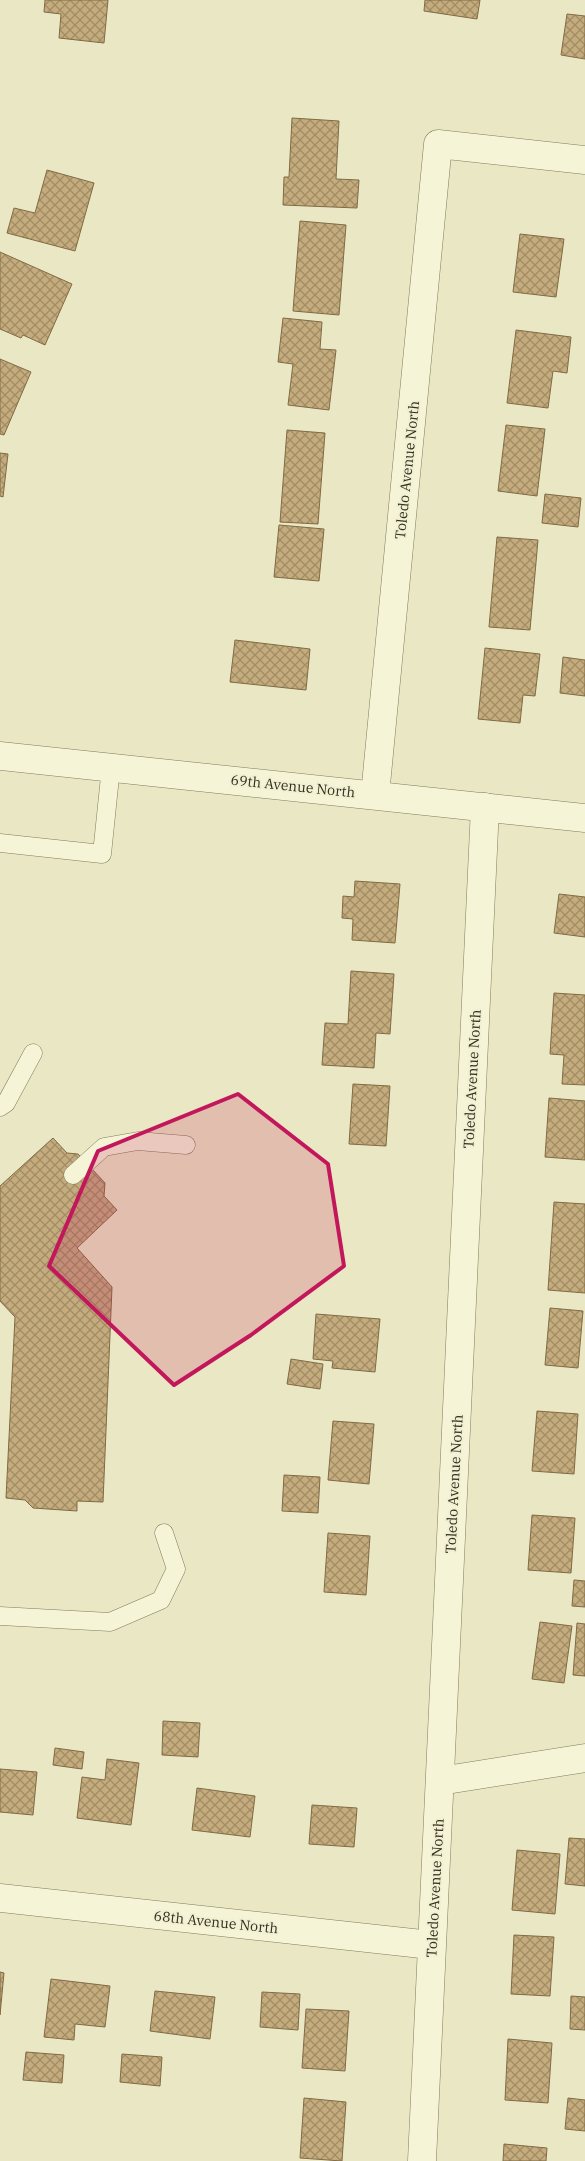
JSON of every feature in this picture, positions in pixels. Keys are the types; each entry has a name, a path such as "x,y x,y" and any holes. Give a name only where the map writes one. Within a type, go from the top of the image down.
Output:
{"street":[{"name":"Toledo Avenue North","path":"376,795 438,144 585,160"},
{"name":"69th Avenue North","path":"0,756 585,818"},
{"name":"Toledo Avenue North","path":"422,2161 485,806"},
{"path":"440,1781 585,1758"},
{"name":"68th Avenue North","path":"0,1898 431,1946"}],"lane":[{"path":"0,842 102,854 112,767"},
{"path":"0,1107 6,1103 32,1053"},
{"path":"73,1175 104,1147 138,1141 186,1145"},
{"path":"0,1616 110,1622 161,1600 176,1568 164,1533"}],"highlighted area":[{"path":"238,1094 328,1164 344,1266 251,1335 174,1385 49,1266 98,1151"}],"building":[{"path":"45,0 108,0 104,43 59,38 61,14 44,12"},
{"path":"425,0 480,0 477,19 424,11"},
{"path":"567,14 585,16 585,59 561,55"},
{"path":"292,118 339,121 336,179 359,180 357,208 283,205 284,177 289,177"},
{"path":"47,170 94,183 75,251 7,233 14,208 35,213"},
{"path":"300,221 346,225 339,315 293,311"},
{"path":"520,234 564,239 556,297 513,292"},
{"path":"0,252 72,284 45,345 23,335 21,338 0,329"},
{"path":"283,318 322,322 320,349 336,350 329,410 288,405 293,364 278,362"},
{"path":"516,330 571,337 567,373 553,371 548,408 507,403"},
{"path":"0,359 31,372 4,435 0,434"},
{"path":"506,425 545,429 537,496 498,491"},
{"path":"287,430 325,433 318,524 280,522"},
{"path":"0,453 8,454 3,497 0,496"},
{"path":"545,494 581,498 578,527 542,523"},
{"path":"279,525 324,529 319,581 274,577"},
{"path":"497,537 538,540 530,630 489,627"},
{"path":"235,640 310,649 306,690 230,682"},
{"path":"485,648 540,654 535,696 523,695 520,723 478,719"},
{"path":"563,657 585,660 585,696 560,693"},
{"path":"355,881 400,884 395,943 352,940 353,919 342,918 343,896 354,897"},
{"path":"559,894 585,897 585,937 554,933"},
{"path":"351,971 394,974 390,1034 376,1033 374,1068 322,1065 325,1023 348,1024"},
{"path":"554,993 585,995 585,1085 562,1084 564,1055 550,1054"},
{"path":"353,1084 390,1086 386,1146 349,1144"},
{"path":"549,1098 585,1101 585,1160 545,1157"},
{"path":"53,1138 67,1153 78,1154 105,1183 104,1196 117,1210 77,1248 112,1287 103,1502 77,1501 77,1511 33,1508 25,1500 6,1498 15,1317 0,1301 0,1186"},
{"path":"554,1202 585,1204 585,1293 548,1290"},
{"path":"550,1308 583,1311 578,1368 545,1365"},
{"path":"316,1314 380,1319 375,1372 332,1368 333,1361 313,1359"},
{"path":"291,1359 323,1364 320,1389 287,1384"},
{"path":"537,1411 578,1414 574,1474 532,1471"},
{"path":"333,1421 374,1424 369,1484 328,1480"},
{"path":"284,1475 320,1477 318,1513 282,1511"},
{"path":"532,1515 575,1518 571,1573 528,1570"},
{"path":"328,1533 370,1536 366,1595 324,1592"},
{"path":"574,1580 585,1581 585,1607 572,1606"},
{"path":"540,1622 572,1626 564,1683 532,1679"},
{"path":"577,1623 585,1624 585,1676 573,1675"},
{"path":"163,1721 200,1723 198,1757 162,1755"},
{"path":"55,1748 84,1752 82,1769 53,1765"},
{"path":"107,1759 139,1763 131,1825 77,1818 82,1777 105,1780"},
{"path":"0,1769 37,1772 33,1815 0,1812"},
{"path":"197,1788 255,1796 250,1837 192,1830"},
{"path":"312,1805 357,1808 354,1847 309,1844"},
{"path":"569,1838 585,1839 585,1886 565,1884"},
{"path":"517,1850 560,1854 555,1914 512,1910"},
{"path":"514,1935 554,1937 550,1996 511,1994"},
{"path":"0,1972 4,1973 0,2015"},
{"path":"51,1979 110,1986 105,2027 75,2024 74,2040 44,2037"},
{"path":"155,1991 215,1997 210,2039 150,2031"},
{"path":"262,1992 300,1994 298,2030 260,2027"},
{"path":"571,1996 585,1997 585,2030 570,2029"},
{"path":"306,2009 349,2011 345,2071 302,2068"},
{"path":"508,2039 552,2043 548,2103 505,2100"},
{"path":"26,2052 64,2055 62,2083 23,2080"},
{"path":"122,2054 162,2057 160,2086 120,2082"},
{"path":"304,2098 346,2102 342,2161 300,2158"},
{"path":"568,2098 585,2100 585,2131 565,2129"},
{"path":"504,2144 547,2148 546,2161 503,2161"}]}
